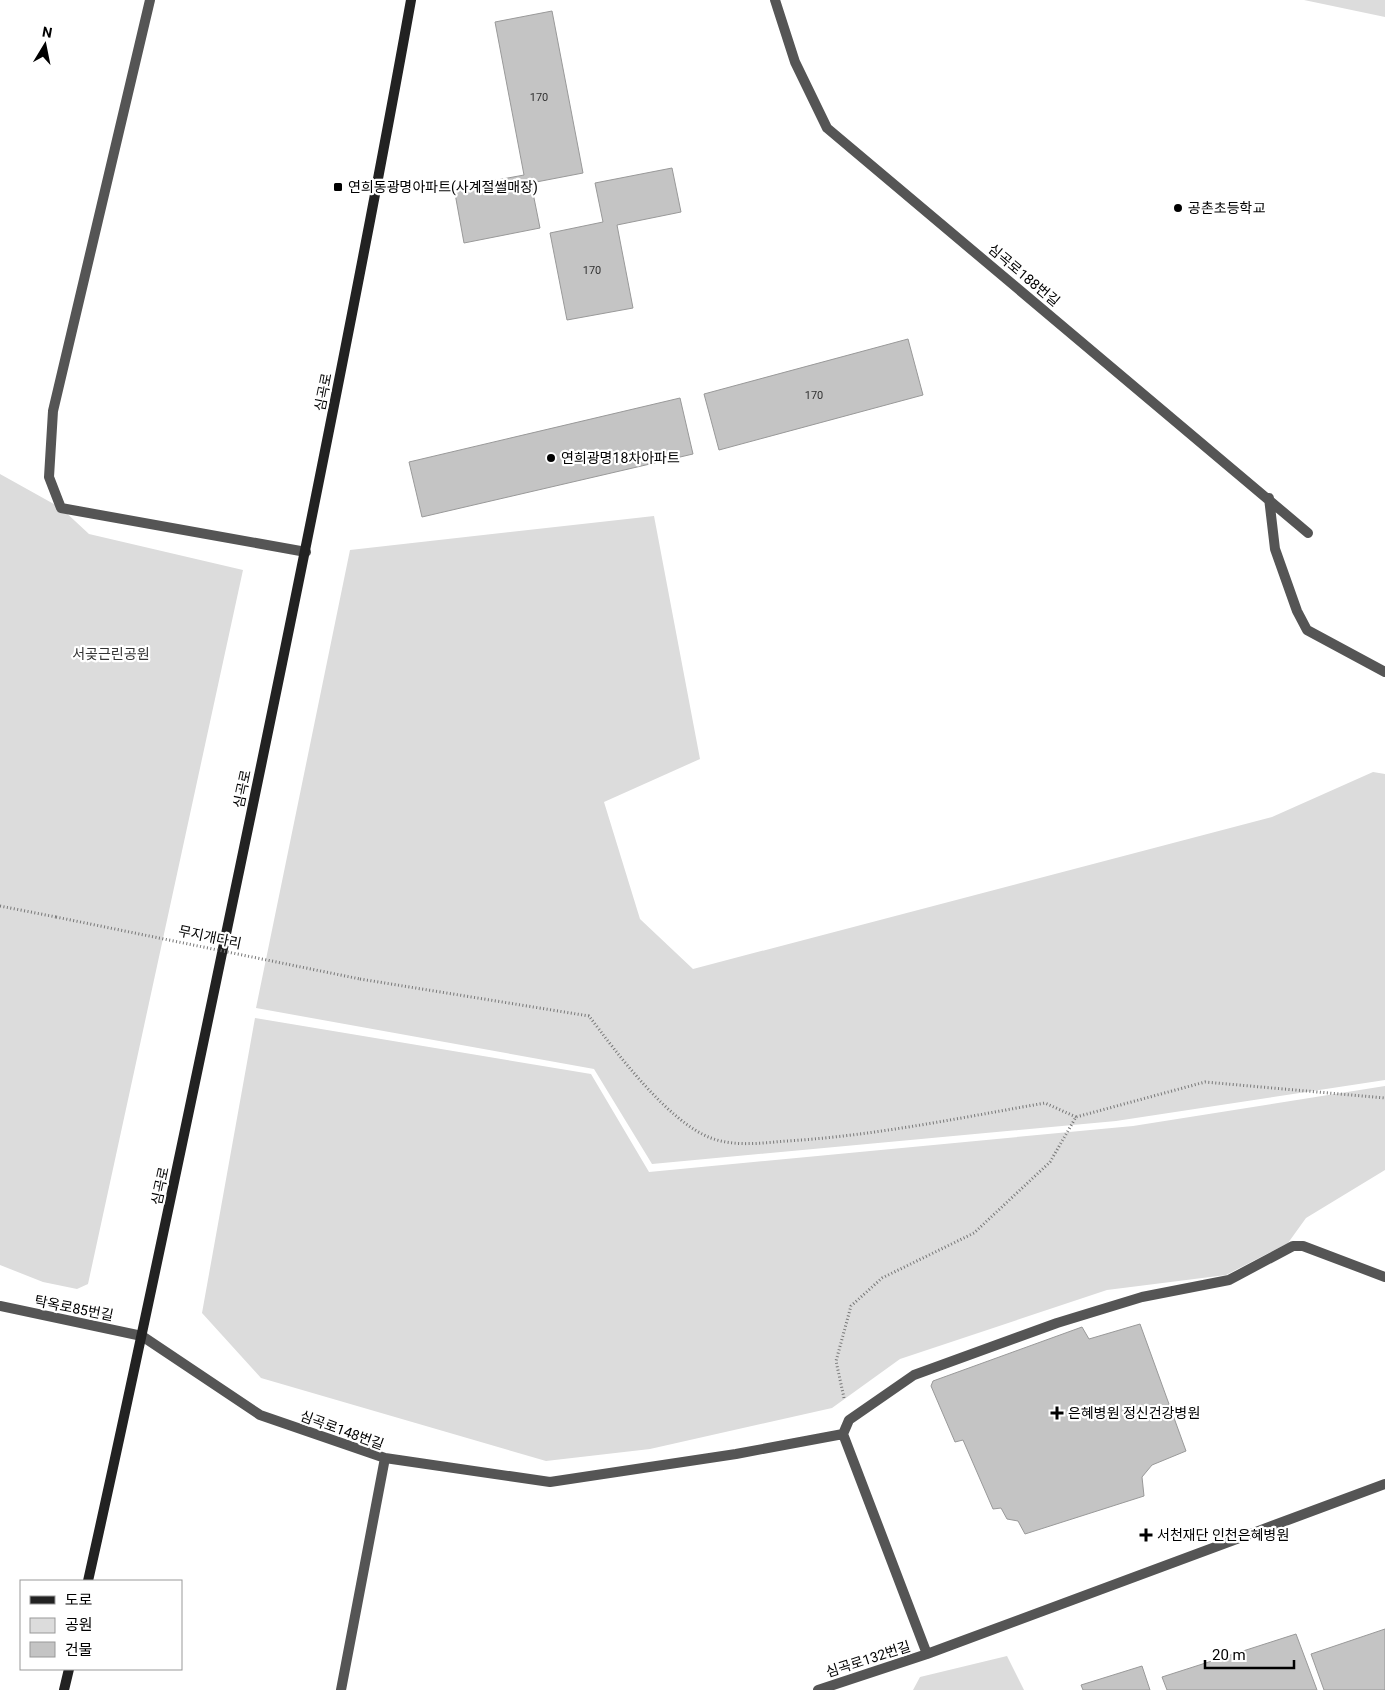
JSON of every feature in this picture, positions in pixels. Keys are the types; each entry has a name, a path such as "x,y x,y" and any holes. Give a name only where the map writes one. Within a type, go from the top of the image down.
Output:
{"street":[{"path":"150,0 53,411 49,477 61,508 306,552"},
{"name":"심곡로","path":"88,1580 142,1336 306,552 376,195 411,0"},
{"name":"심곡로188번길","path":"776,0 795,62 828,128 1269,498 1308,533"},
{"path":"1269,498 1275,549 1297,610 1307,630 1385,672"},
{"path":"927,1654 842,1434 849,1420 914,1375 1095,1311 1142,1297 1229,1280 1292,1246 1303,1246 1385,1277"},
{"name":"탁옥로85번길","path":"0,1306 142,1336"},
{"name":"심곡로148번길","path":"142,1336 260,1415 385,1458 341,1690"},
{"path":"385,1458 550,1482 736,1454 842,1434"},
{"name":"심곡로132번길","path":"818,1690 927,1654 1385,1484"},
{"path":"64,1690 69,1670"}],"path":[{"name":"무지개다리","path":"0,906 360,980 588,1016 627,1067 679,1119 711,1138 744,1144 842,1138 1045,1103 1076,1117"},
{"path":"849,1420 836,1362 851,1306 882,1278 974,1232 1050,1162 1076,1117 1205,1082 1385,1098"}],"green space":[{"path":"1304,0 1385,0 1385,17"},
{"name":"서곶근린공원","path":"0,474 61,508 89,534 243,570 88,1284 77,1289 43,1282 0,1265"},
{"path":"654,516 700,759 604,802 640,919 693,969 1272,817 1373,772 1385,774 1385,1080 1116,1121 652,1164 594,1069 256,1008 350,550"},
{"path":"255,1018 591,1074 649,1172 1133,1126 1385,1086 1385,1170 1306,1218 1288,1243 1226,1275 1107,1290 900,1359 832,1408 650,1449 546,1461 261,1378 202,1313"},
{"path":"1007,1656 1024,1690 913,1690 920,1677"}],"building":[{"path":"552,11 583,173 531,183 540,228 464,243 454,188 524,175 495,22"},
{"path":"672,168 681,212 617,225 633,308 567,320 550,233 603,222 595,183"},
{"name":"연희광명18차아파트","path":"908,339 923,395 719,450 704,394"},
{"name":"연희광명18차아파트","path":"680,398 693,454 422,517 409,462"},
{"name":"은혜병원 정신건강병원","path":"1140,1324 1186,1451 1152,1465 1142,1477 1144,1496 1025,1534 1018,1521 1007,1519 1001,1508 993,1509 963,1440 955,1442 931,1386 933,1381 1082,1327 1089,1339"},
{"path":"1385,1629 1385,1690 1324,1690 1311,1654"},
{"path":"1296,1634 1317,1690 1167,1690 1162,1677"},
{"path":"1142,1666 1150,1690 1083,1690 1081,1685"}],"place":[{"name":"연희동광명아파트(사계절썰매장)","path":"338,187"},
{"name":"공촌초등학교","path":"1178,208"},
{"name":"연희광명18차아파트","path":"551,458"},
{"name":"은혜병원 정신건강병원","path":"1057,1413"},
{"name":"서천재단 인천은혜병원","path":"1146,1535"}]}
